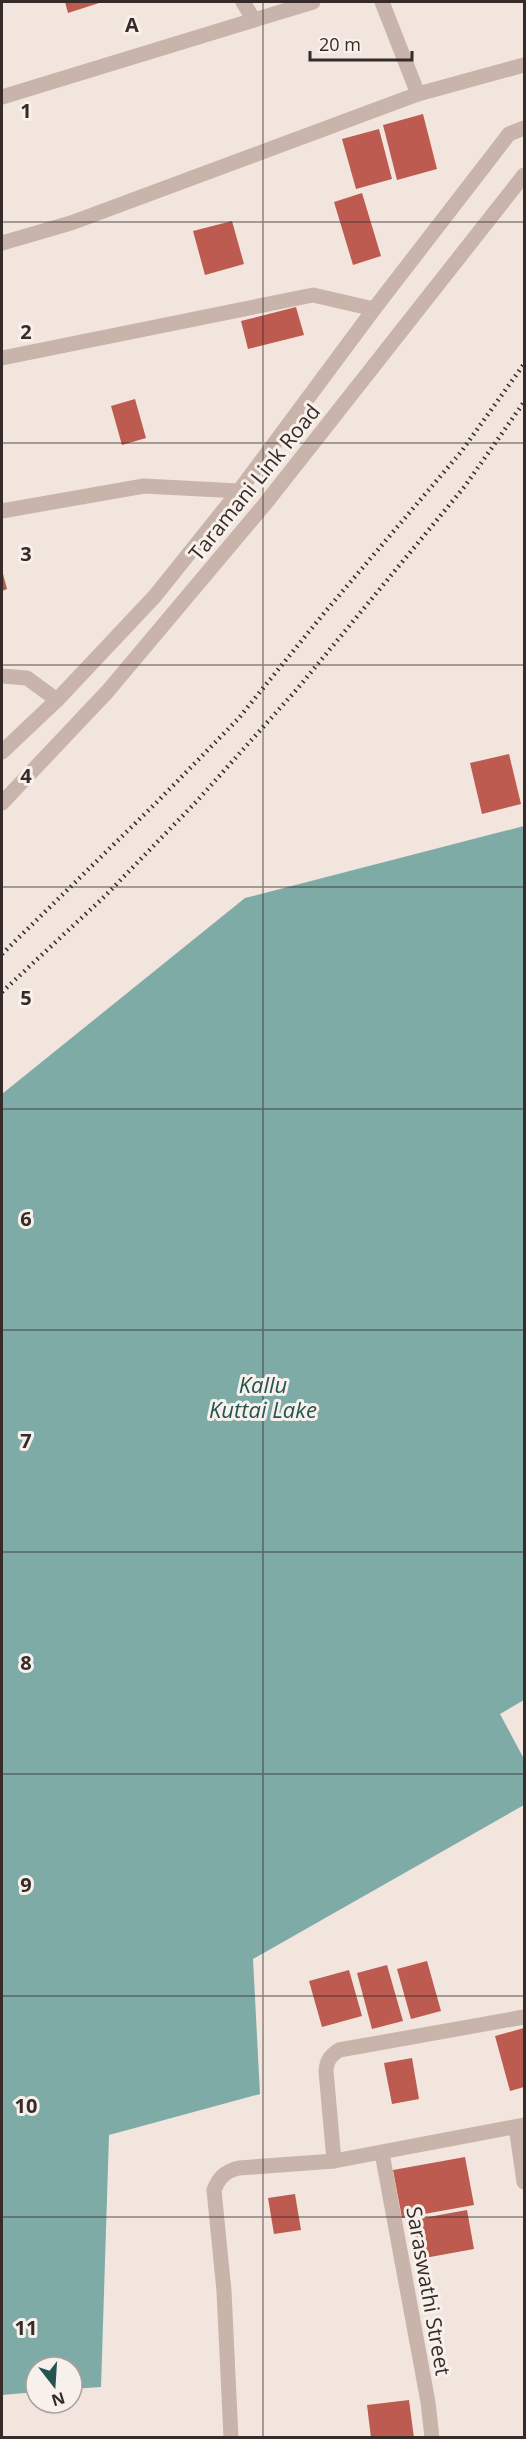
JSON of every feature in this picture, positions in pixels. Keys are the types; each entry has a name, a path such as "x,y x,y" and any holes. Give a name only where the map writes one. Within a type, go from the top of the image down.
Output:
{"street":[{"path":"243,2 254,20"},
{"path":"2,97 313,2"},
{"path":"382,2 418,94"},
{"path":"2,243 71,224 418,94 525,65"},
{"name":"Taramani Link Road","path":"2,752 57,699 155,596 239,491 374,309 509,134 525,128"},
{"name":"Taramani Link Road","path":"2,803 107,692 265,504 525,175"},
{"path":"2,358 313,296 374,309"},
{"path":"2,511 144,486 239,491"},
{"path":"2,676 27,678 57,699"},
{"path":"334,2161 326,2070 331,2055 339,2050 525,2016"},
{"path":"231,2438 224,2291 214,2190 217,2180 228,2171 239,2168 334,2161 520,2126 525,2182"},
{"name":"Saraswathi Street","path":"382,2153 428,2402 432,2438"}],"water":[{"name":"Kallu Kuttai Lake","path":"524,826 524,1700 500,1714 524,1759 524,1805 253,1959 260,2094 109,2135 101,2387 84,2388 84,2355 24,2355 24,2393 2,2395 2,1094 245,898"}],"building":[{"path":"65,2 98,2 99,3 68,13"},
{"path":"423,114 437,169 397,180 383,125"},
{"path":"379,129 392,179 356,189 342,139"},
{"path":"362,193 381,256 353,265 334,202"},
{"path":"232,221 244,264 205,275 193,231"},
{"path":"296,307 304,335 248,349 241,321"},
{"path":"135,399 146,438 122,445 111,406"},
{"path":"2,570 7,589 2,591"},
{"path":"509,754 521,804 482,814 470,763"},
{"path":"427,1961 441,2011 411,2019 397,1969"},
{"path":"387,1965 403,2021 372,2029 357,1973"},
{"path":"349,1970 362,2016 322,2027 309,1981"},
{"path":"524,2028 524,2087 510,2091 495,2036"},
{"path":"412,2058 419,2099 392,2104 384,2063"},
{"path":"465,2157 474,2205 402,2218 393,2170"},
{"path":"295,2194 301,2230 274,2234 268,2198"},
{"path":"467,2210 474,2249 419,2259 412,2220"},
{"path":"409,2400 414,2438 371,2438 367,2405"}],"railway":[{"path":"2,954 238,719 325,612 461,452 524,364"},
{"path":"2,992 105,896 196,802 298,688 465,486 524,402"}]}
